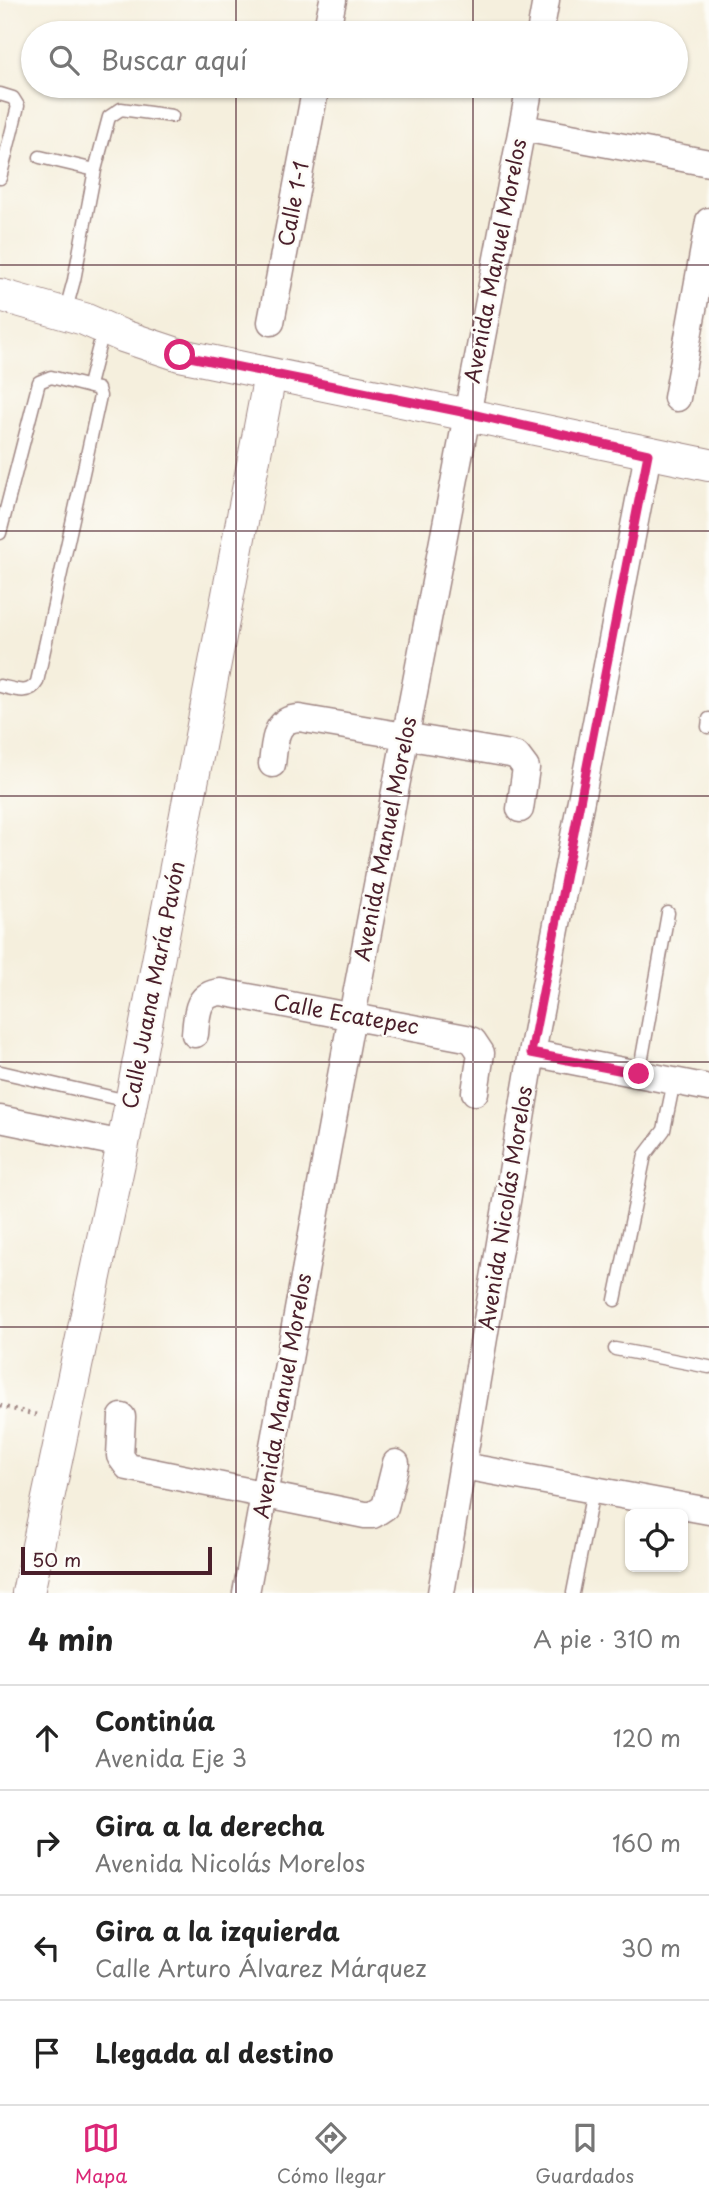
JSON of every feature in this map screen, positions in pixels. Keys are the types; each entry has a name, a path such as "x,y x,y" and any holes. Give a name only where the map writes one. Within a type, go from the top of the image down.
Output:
{"street":[{"path":"329,21 333,0"},
{"path":"542,21 546,0"},
{"name":"Calle 1-1","path":"271,322 314,98"},
{"name":"Avenida Manuel Morelos","path":"246,1593 352,1016 528,98"},
{"path":"523,128 709,163"},
{"path":"677,398 709,221"},
{"path":"0,295 65,313 180,355 709,465"},
{"name":"Calle Juana María Pavón","path":"29,1593 124,1144 270,375"},
{"name":"Avenida Nicolás Morelos","path":"441,1593 531,1053 648,454"},
{"path":"272,764 279,726 291,718 517,757 526,768 520,809"},
{"name":"Calle Ecatepec","path":"195,1034 201,1002 213,993 352,1016 473,1041 481,1053 475,1092"},
{"path":"531,1053 709,1088"},
{"path":"0,1119 124,1144"},
{"path":"122,1417 120,1456 128,1467 373,1515 379,1512 388,1500 396,1462"},
{"path":"463,1466 709,1511"}],"lane":[{"path":"0,94 13,98 18,106 5,139 0,178"},
{"path":"65,313 106,123 114,112 128,109 172,116"},
{"path":"40,157 95,170"},
{"path":"89,386 104,327"},
{"path":"0,533 39,382 51,377 98,389 100,397 37,682 28,691 0,686"},
{"path":"639,1074 668,913"},
{"path":"1,1072 132,1102"},
{"path":"615,1300 645,1155 664,1130 674,1081"},
{"path":"615,1349 709,1367"},
{"path":"573,1593 593,1491"}],"path":[{"path":"0,1406 65,1422"}],"route":[{"path":"180,355 467,413 648,454 531,1053 639,1074"}]}
